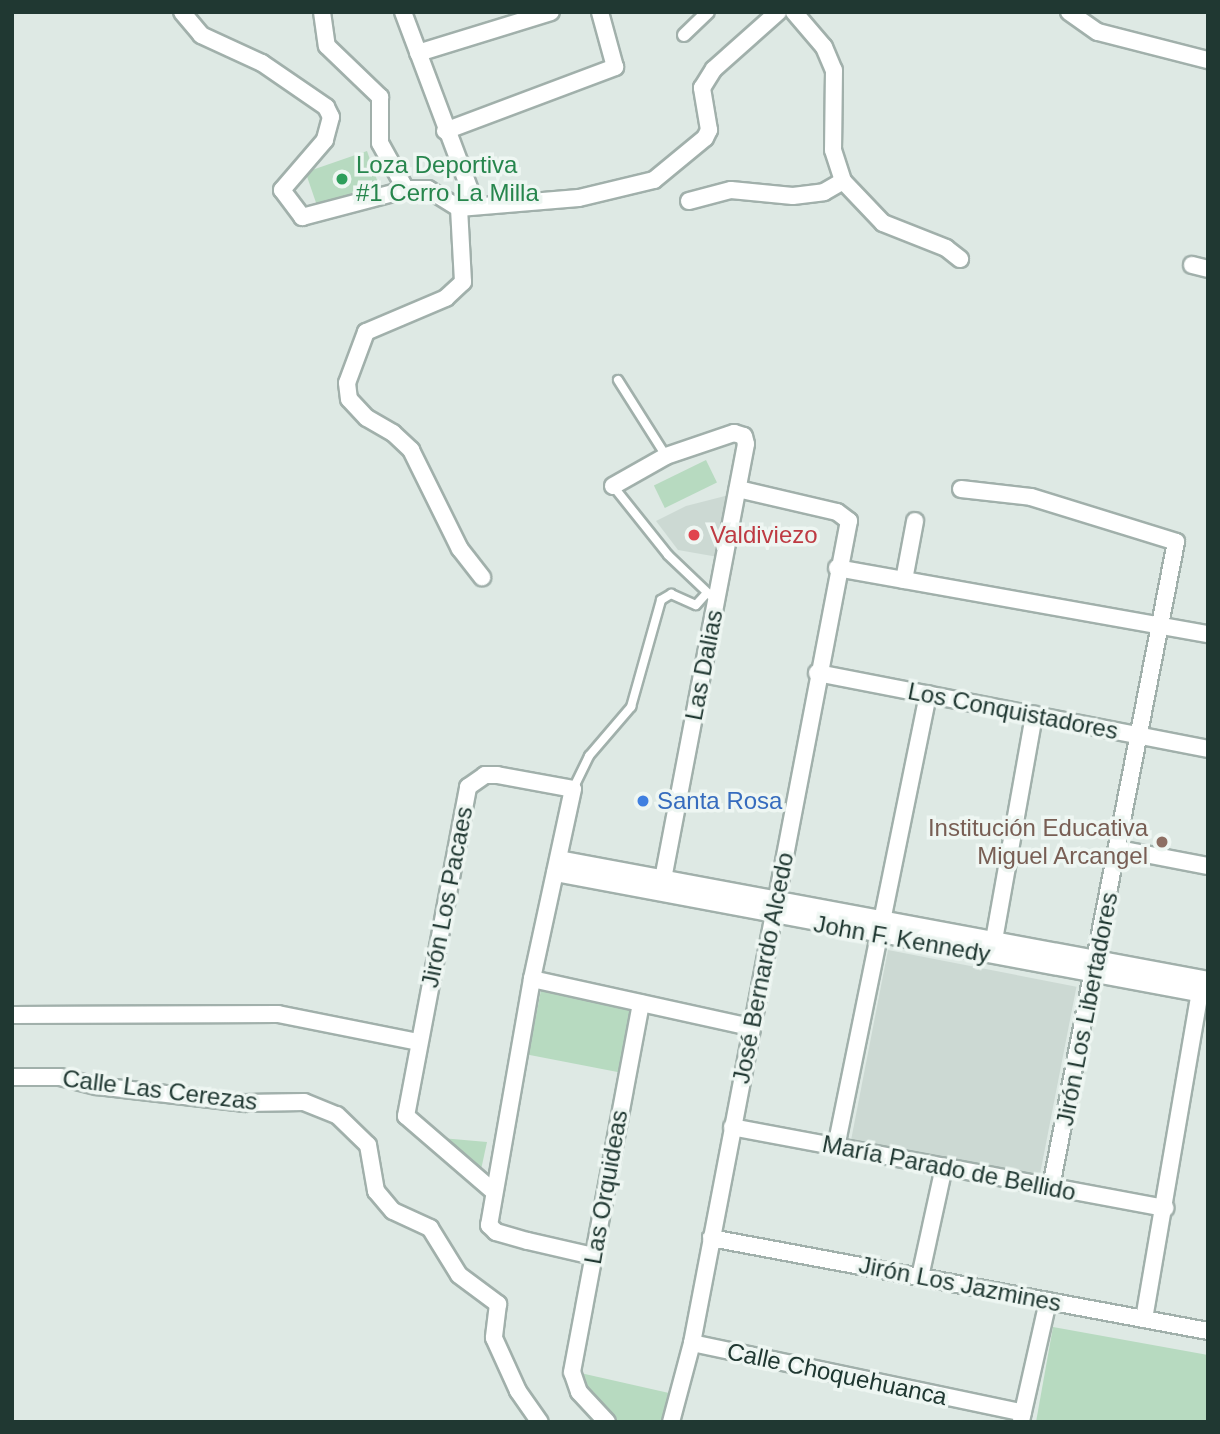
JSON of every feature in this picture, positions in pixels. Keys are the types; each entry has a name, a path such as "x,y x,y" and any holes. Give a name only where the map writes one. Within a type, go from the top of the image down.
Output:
{"street":[{"path":"182,12 201,36 262,63 326,107 331,117 325,140 282,190 293,209 302,217 317,216 406,190 428,189 459,208 579,198 654,180 705,138 709,130 702,88 714,69 778,12"},
{"path":"321,12 327,46 380,97 380,144 406,190"},
{"path":"403,12 445,131 476,206"},
{"path":"418,53 551,12"},
{"path":"684,35 708,12"},
{"path":"794,12 824,47 834,69 833,150 843,181 883,223 946,248 960,259"},
{"path":"1069,12 1098,32 1208,60"},
{"path":"445,131 615,66 605,14"},
{"path":"689,201 731,190 793,196 824,192 843,181"},
{"path":"459,208 463,282 446,298 366,332 347,383 349,399 368,418 393,433 411,450 454,538 482,577"},
{"name":"Las Dalias","path":"662,886 711,596 738,489 746,444 744,436 734,433 666,456"},
{"path":"613,486 666,456"},
{"name":"José Bernardo Alcedo","path":"671,1422 692,1343 837,568 849,521 845,515 738,489"},
{"name":"Jirón Los Libertadores","path":"961,489 1031,497 1173,539 1163,626 1051,1187"},
{"path":"904,580 915,521"},
{"path":"837,568 1208,634"},
{"name":"Los Conquistadores","path":"817,673 1208,749"},
{"path":"836,1147 884,928 928,694"},
{"path":"994,940 1034,715"},
{"name":"Jirón Los Pacaes","path":"493,1191 405,1116 453,881 468,787 485,775 497,775 573,789"},
{"path":"573,789 532,979 489,1225 496,1231 593,1256"},
{"path":"1119,849 1208,866"},
{"name":"John F. Kennedy","path":"557,866 1205,989"},
{"name":"John F. Kennedy","path":"884,928 994,940 1097,967"},
{"path":"532,979 751,1027"},
{"path":"1144,1319 1205,989"},
{"name":"Las Orquideas","path":"607,1422 579,1392 572,1372 641,1003"},
{"path":"12,1015 278,1014 418,1042"},
{"name":"Calle Las Cerezas","path":"12,1077 60,1077 97,1086 245,1103 320,1105 360,1133 369,1145 376,1191 393,1211 430,1228 459,1275 498,1304 495,1338 518,1391 540,1422"},
{"name":"María Parado de Bellido","path":"732,1127 1165,1208"},
{"path":"920,1277 944,1167"},
{"name":"Jirón Los Jazmines","path":"711,1238 1208,1331"},
{"path":"1022,1417 1048,1301"},
{"name":"Calle Choquehuanca","path":"692,1343 1022,1417"}],"lane":[{"path":"618,380 666,456"},
{"path":"573,789 589,756 631,707 662,600 671,594 696,605 711,596 613,486"}],"shaded area":[{"name":"Valdiviezo","path":"729,495 718,557 678,550 656,521 686,506"},
{"path":"888,950 1076,987 1040,1176 851,1139"}],"green space":[{"name":"Loza Deportiva #1 Cerro La Milla","path":"367,151 379,186 318,207 306,172"},
{"path":"706,460 717,482 665,508 654,485"},
{"path":"542,985 636,1003 623,1073 528,1055"},
{"path":"430,1137 487,1142 479,1179"},
{"path":"1053,1327 1208,1355 1208,1422 1036,1422"},
{"path":"576,1372 669,1393 662,1422 615,1422"}],"place":[{"name":"Loza Deportiva #1 Cerro La Milla","path":"342,179"},
{"name":"Valdiviezo","path":"694,535"},
{"name":"Santa Rosa","path":"643,801"},
{"name":"Institución Educativa Miguel Arcangel","path":"1162,842"}]}
